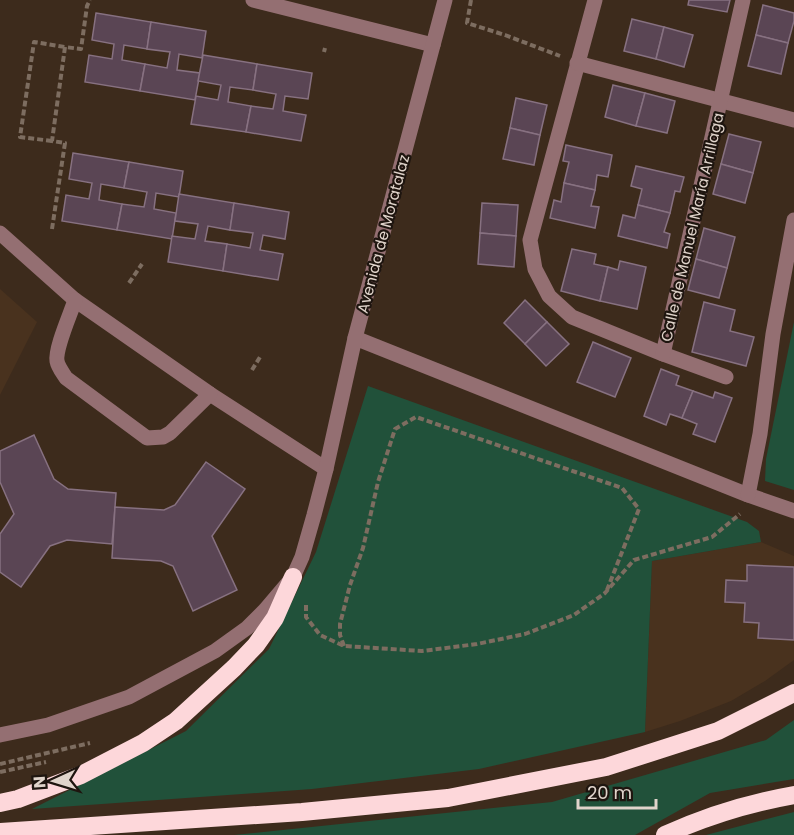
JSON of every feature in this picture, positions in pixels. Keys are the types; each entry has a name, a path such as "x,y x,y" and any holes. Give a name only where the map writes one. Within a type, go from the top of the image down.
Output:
{"highway":[{"path":"0,803 18,799 81,775 143,744 176,721 256,645 275,618 293,577"},
{"path":"0,832 302,812 448,798 606,767 718,731 794,693"},
{"path":"665,835 709,816 794,795"}],"street":[{"path":"253,0 434,45"},
{"name":"Avenida de Moratalaz","path":"0,735 48,725 129,697 215,651 248,628 293,577 302,557 326,469 355,338 445,0"},
{"name":"Calle de Manuel María Arrillaga","path":"595,0 530,240 535,269 549,296 572,317 726,377"},
{"name":"Calle de Manuel María Arrillaga","path":"663,354 743,0"},
{"name":"Calle de Manuel María Arrillaga","path":"577,63 794,120"},
{"path":"748,495 773,334 794,220"},
{"path":"0,233 75,300 210,394 326,469"},
{"path":"75,300 57,351 57,361 61,369 66,378 147,438 170,434 210,394"},
{"path":"355,338 794,512"}],"path":[{"path":"52,229 65,143 20,137 28,78 34,42 81,49 87,6 90,0"},
{"path":"471,0 467,23 577,63"},
{"path":"51,141 65,47"},
{"path":"129,283 142,264"},
{"path":"252,370 260,357"},
{"path":"344,646 340,635 340,624 363,548 378,482 391,439 395,429 416,417 622,488 639,509 605,593"},
{"path":"306,601 306,617 320,635 344,646 422,651 477,644 525,634 574,615 605,593 634,560 712,537 737,518"},
{"path":"0,764 97,741"}],"shaded area":[{"path":"0,289 37,322 0,395"},
{"path":"761,542 794,556 794,660 731,701 645,732 652,561"}],"green space":[{"path":"794,322 794,490 765,481 766,459"},
{"path":"368,386 747,522 759,531 761,542 652,561 645,732 479,769 312,789 32,809 186,731 269,649 316,552"},
{"path":"794,720 794,779 710,793 635,835 234,835 552,802 766,740"},
{"path":"794,812 794,835 706,835"}],"building":[{"path":"689,0 730,0 727,12 688,5"},
{"path":"763,5 794,13 788,43 756,35"},
{"path":"96,13 151,22 147,49 124,45 122,60 145,64 140,91 85,82 89,55 112,59 114,44 92,40"},
{"path":"632,19 664,27 656,59 624,51"},
{"path":"151,22 206,31 202,58 179,54 177,70 200,73 195,100 140,91 145,64 167,68 170,52 147,49"},
{"path":"664,27 693,35 684,67 656,59"},
{"path":"756,35 788,43 781,74 748,66"},
{"path":"203,55 257,64 253,90 230,87 228,102 251,106 246,132 191,124 196,96 218,100 221,85 198,81"},
{"path":"257,64 312,73 308,99 285,96 283,111 306,115 301,141 246,132 251,106 273,109 276,94 253,90"},
{"path":"613,85 645,93 636,126 605,117"},
{"path":"645,93 675,101 667,133 636,126"},
{"path":"516,98 547,105 540,135 510,128"},
{"path":"510,128 540,135 534,165 503,159"},
{"path":"729,134 761,142 753,173 721,164"},
{"path":"566,145 612,155 608,177 597,175 595,190 564,183 569,162 563,161"},
{"path":"73,153 129,162 124,188 101,184 99,200 122,204 117,230 62,221 66,195 89,199 92,183 69,179"},
{"path":"129,162 183,171 179,197 156,193 154,209 176,213 172,239 117,230 122,204 144,207 147,192 124,188"},
{"path":"721,164 753,173 745,203 713,194"},
{"path":"636,166 684,177 680,192 675,191 670,213 638,205 642,189 631,186"},
{"path":"564,183 595,190 591,206 599,207 595,228 550,218 554,200 561,202"},
{"path":"179,194 234,203 230,230 208,226 205,241 227,244 223,271 168,262 172,236 195,239 198,224 175,221"},
{"path":"234,203 289,212 285,239 263,235 260,250 283,254 278,280 223,271 227,244 250,248 253,233 230,230"},
{"path":"482,203 518,205 516,236 480,233"},
{"path":"638,205 670,213 664,232 670,234 667,248 618,236 623,215 635,218"},
{"path":"704,228 735,237 727,268 696,259"},
{"path":"480,233 516,236 514,267 478,264"},
{"path":"572,249 596,254 594,264 608,267 600,301 561,291"},
{"path":"696,259 727,268 719,298 688,290"},
{"path":"620,261 646,267 637,309 600,301 608,267 618,270"},
{"path":"525,300 547,322 525,344 504,323"},
{"path":"704,302 735,310 730,331 754,337 746,366 692,352"},
{"path":"547,322 569,344 546,366 525,344"},
{"path":"593,342 631,358 615,397 577,382"},
{"path":"661,369 679,376 676,385 693,391 682,418 670,414 666,425 644,416"},
{"path":"693,391 713,398 715,392 732,398 715,442 693,434 697,424 682,418"},
{"path":"34,435 54,479 68,489 116,493 112,544 67,540 50,546 21,587 0,572 0,534 14,514 0,482 0,451"},
{"path":"206,462 245,489 212,536 237,590 193,611 173,566 161,561 112,558 115,507 164,510 175,505"},
{"path":"747,565 794,567 794,640 758,638 759,623 744,622 745,603 725,602 726,580 747,581"}]}
